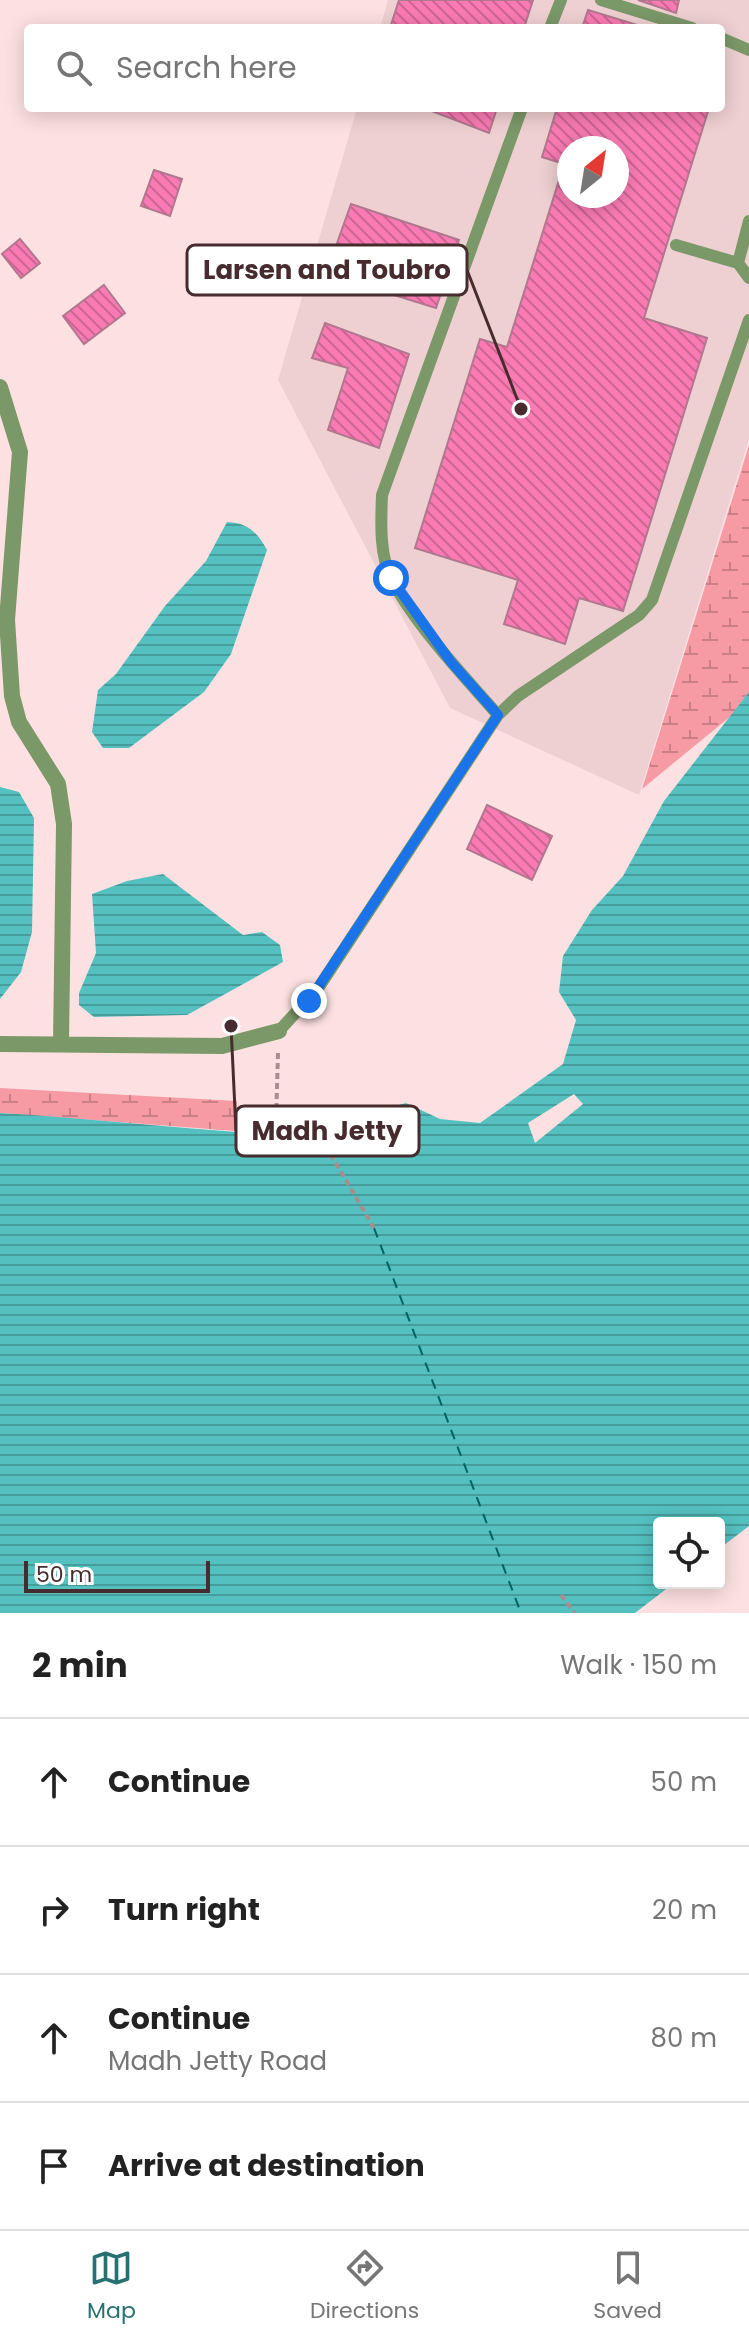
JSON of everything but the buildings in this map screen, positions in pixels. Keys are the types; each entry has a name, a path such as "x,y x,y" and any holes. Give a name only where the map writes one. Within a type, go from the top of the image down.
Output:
{"street":[{"path":"0,387 20,452 7,620 12,696 19,722 58,784 64,824 61,1044"},
{"path":"0,1044 222,1046 279,1031"}],"lane":[{"path":"552,24 561,0"},
{"path":"601,0 679,24"},
{"path":"725,40 749,50"},
{"path":"498,715 451,662 391,578 381,520 382,495 521,112"},
{"path":"738,263 749,221"},
{"path":"676,245 738,263 749,278"},
{"path":"279,1031 319,987 498,715 518,696 639,615 652,600 749,320"}],"path":[{"path":"279,1031 276,1122 314,1126 374,1228"},
{"path":"561,1595 575,1613"}],"shaded area":[{"path":"388,0 749,0 749,439 639,795 450,708 278,380 356,112 725,112 725,24 381,24"}],"green space":[{"path":"749,445 749,692 731,716 642,789"},
{"path":"0,1088 237,1101 236,1131 0,1113"}],"water":[{"path":"227,522 241,524 251,530 267,550 231,654 204,692 129,748 103,748 92,732 98,690 116,674 165,606 206,561"},
{"path":"749,692 749,1526 725,1544 725,1517 653,1517 653,1589 666,1589 635,1613 0,1613 0,1113 349,1138 363,1115 406,1103 440,1119 480,1123 563,1064 576,1020 559,992 563,956 592,910 623,876 664,801"},
{"path":"0,787 19,792 34,818 32,932 21,972 0,999"},
{"path":"163,874 243,935 262,932 280,945 283,962 187,1015 94,1017 79,1005 79,993 96,953 92,894 127,881"}],"pier":[{"path":"574,1094 583,1104 535,1143 528,1123"}],"ferry route":[{"path":"374,1228 521,1613"}],"place":[{"name":"Larsen and Toubro","path":"521,409"},
{"name":"Madh Jetty","path":"231,1026"}],"route":[{"path":"309,1001 498,715 451,662 391,578"}]}
